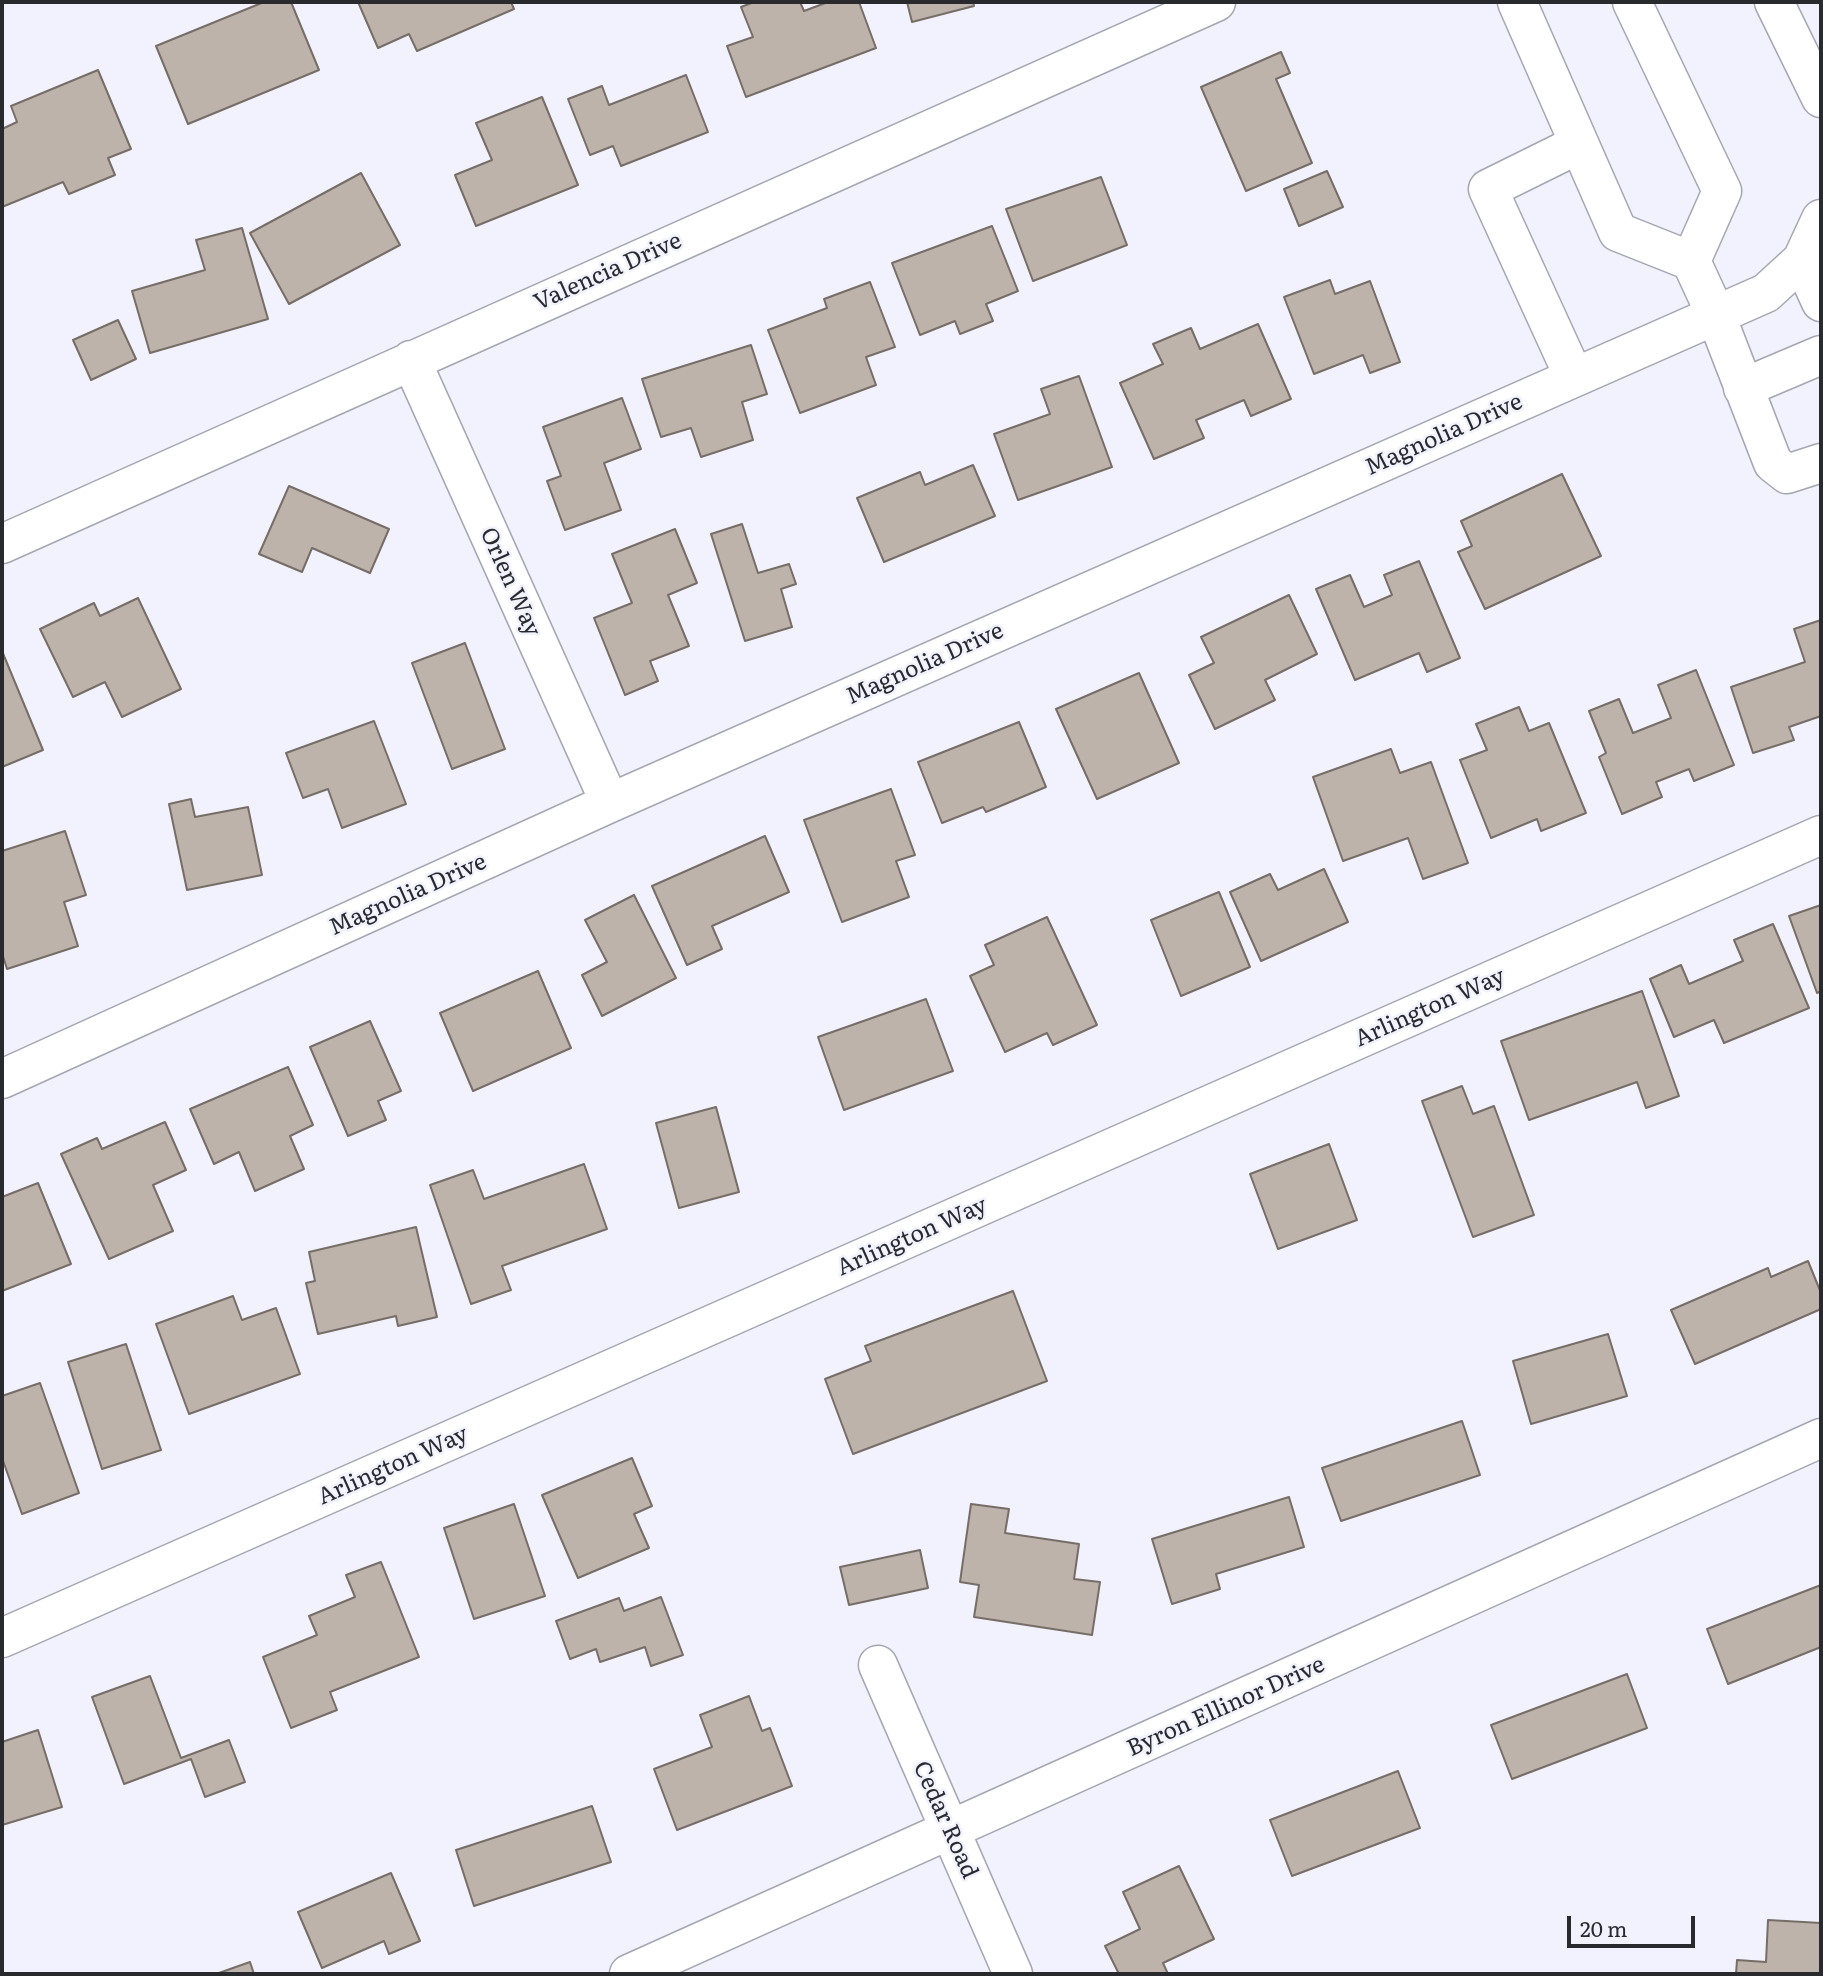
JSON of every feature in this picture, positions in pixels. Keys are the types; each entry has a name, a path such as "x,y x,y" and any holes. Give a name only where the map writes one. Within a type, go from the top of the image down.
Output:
{"street":[{"name":"Valencia Drive","path":"2,544 1216,2"},
{"path":"1517,2 1618,232 1691,261 1716,313 1743,388 1779,470 1787,474 1821,463"},
{"path":"1632,2 1722,191 1691,261"},
{"path":"1777,9 1821,98"},
{"path":"1574,377 1488,190 1579,144"},
{"name":"Magnolia Drive","path":"2,1079 610,803 1766,293 1802,260 1821,219"},
{"path":"1802,260 1821,302"},
{"path":"1743,388 1821,355"},
{"name":"Orlen Way","path":"411,360 610,803"},
{"name":"Arlington Way","path":"2,1638 1821,835"},
{"name":"Byron Ellinor Drive","path":"629,1974 950,1832 1821,1438"},
{"name":"Cedar Road","path":"878,1664 1013,1974"}],"building":[{"path":"264,2 291,2 319,70 188,124 156,46"},
{"path":"358,2 511,2 514,9 417,51 409,34 378,48"},
{"path":"754,2 800,2 804,11 828,2 859,2 876,48 746,97 727,46 753,37 741,7"},
{"path":"907,2 973,2 974,6 912,22"},
{"path":"1281,52 1290,73 1276,79 1312,163 1246,191 1201,87"},
{"path":"98,70 131,149 108,158 115,175 69,194 63,182 2,207 2,129 17,122 11,106"},
{"path":"686,75 708,132 621,166 613,146 590,155 568,99 602,86 609,105"},
{"path":"542,97 578,185 476,226 455,175 492,160 476,123"},
{"path":"1327,171 1343,207 1299,226 1284,189"},
{"path":"361,173 400,245 289,304 250,233"},
{"path":"1101,177 1127,245 1033,281 1006,209"},
{"path":"992,226 1018,291 986,304 993,321 960,334 955,321 920,335 892,263"},
{"path":"242,228 268,319 150,353 132,291 205,270 196,240"},
{"path":"1330,280 1335,294 1370,281 1400,362 1370,373 1363,355 1314,374 1284,297"},
{"path":"870,282 895,347 866,357 876,385 800,413 768,330 827,308 824,299"},
{"path":"118,320 136,359 91,380 73,340"},
{"path":"1258,324 1291,399 1251,416 1244,400 1196,420 1204,438 1154,459 1120,383 1163,364 1153,344 1191,328 1200,349"},
{"path":"751,345 767,394 742,402 753,440 701,457 691,428 661,437 642,379"},
{"path":"1079,376 1112,467 1018,500 994,434 1050,414 1041,389"},
{"path":"622,398 641,449 604,463 621,510 565,530 547,481 561,476 543,427"},
{"path":"973,465 995,516 884,562 857,498 920,472 925,485"},
{"path":"1562,474 1601,556 1485,609 1458,552 1472,546 1461,521"},
{"path":"289,486 389,529 370,573 312,548 302,572 259,554"},
{"path":"742,524 758,573 789,564 796,584 781,589 792,627 745,641 711,534"},
{"path":"675,529 697,583 668,595 689,646 650,661 658,681 625,695 594,618 632,603 612,554"},
{"path":"1419,561 1460,658 1427,672 1419,653 1355,680 1316,589 1350,575 1364,607 1392,595 1384,575"},
{"path":"1289,595 1317,654 1265,680 1275,700 1215,729 1189,675 1214,663 1201,637"},
{"path":"138,598 181,689 122,717 105,682 73,697 40,629 94,603 100,616"},
{"path":"1821,620 1821,716 1789,727 1794,740 1753,753 1731,687 1805,662 1794,629"},
{"path":"465,643 505,749 452,769 412,663"},
{"path":"2,651 43,750 2,767"},
{"path":"1696,670 1734,765 1694,781 1689,769 1656,782 1662,797 1622,814 1599,757 1606,753 1589,711 1619,699 1633,733 1671,718 1658,685"},
{"path":"1139,673 1179,763 1097,799 1056,709"},
{"path":"1519,707 1529,731 1549,723 1586,813 1541,831 1537,819 1491,838 1460,760 1487,750 1476,724"},
{"path":"374,721 406,804 342,828 328,789 303,798 286,753"},
{"path":"1019,722 1046,787 986,812 983,807 942,823 918,762"},
{"path":"1391,749 1400,773 1431,762 1468,863 1423,879 1408,838 1343,861 1313,777"},
{"path":"891,789 915,855 896,861 909,897 842,922 804,820"},
{"path":"191,799 195,817 248,807 262,875 187,890 169,804"},
{"path":"65,831 86,895 64,902 78,946 7,969 2,953 2,851"},
{"path":"765,836 789,892 712,926 722,949 687,965 652,886"},
{"path":"1324,869 1348,922 1261,961 1230,892 1270,874 1278,890"},
{"path":"1219,892 1250,967 1181,996 1151,920"},
{"path":"634,895 676,978 602,1016 582,975 607,962 585,920"},
{"path":"1821,905 1821,991 1817,993 1789,916"},
{"path":"1047,917 1097,1025 1053,1045 1047,1033 1005,1052 970,976 994,965 985,945"},
{"path":"1773,924 1809,1008 1724,1043 1714,1020 1674,1037 1650,979 1681,965 1689,984 1743,961 1734,940"},
{"path":"538,971 571,1048 473,1091 440,1013"},
{"path":"1642,991 1679,1096 1646,1108 1637,1082 1529,1120 1501,1041"},
{"path":"926,999 953,1071 844,1110 818,1037"},
{"path":"370,1021 401,1091 378,1101 386,1120 348,1136 310,1047"},
{"path":"288,1067 313,1125 290,1136 304,1169 255,1191 239,1152 214,1164 190,1109"},
{"path":"1462,1086 1473,1114 1494,1106 1534,1215 1473,1237 1422,1101"},
{"path":"716,1107 739,1192 679,1208 656,1123"},
{"path":"165,1122 186,1170 153,1185 173,1231 109,1259 61,1154 97,1138 102,1149"},
{"path":"1329,1144 1357,1220 1278,1249 1250,1174"},
{"path":"584,1164 607,1229 502,1266 511,1290 471,1304 430,1185 473,1170 484,1199"},
{"path":"38,1183 71,1264 2,1291 2,1197"},
{"path":"416,1227 437,1317 398,1326 396,1316 318,1334 306,1283 315,1281 309,1252"},
{"path":"1808,1261 1821,1293 1821,1309 1695,1364 1671,1310 1768,1268 1771,1277"},
{"path":"1013,1291 1047,1381 853,1454 825,1379 871,1361 865,1346"},
{"path":"233,1296 242,1320 276,1308 300,1374 189,1414 156,1324"},
{"path":"1608,1334 1627,1396 1531,1424 1513,1361"},
{"path":"126,1344 161,1450 102,1469 68,1362"},
{"path":"40,1383 79,1493 22,1514 2,1458 2,1396"},
{"path":"1462,1421 1480,1475 1341,1521 1322,1468"},
{"path":"632,1458 652,1506 634,1514 649,1548 578,1578 542,1495"},
{"path":"1289,1497 1304,1547 1216,1574 1220,1589 1172,1604 1152,1539"},
{"path":"514,1504 545,1596 474,1619 444,1528"},
{"path":"971,1504 1009,1509 1005,1533 1079,1544 1074,1579 1100,1582 1092,1635 974,1617 979,1585 960,1582"},
{"path":"920,1550 928,1588 849,1605 840,1567"},
{"path":"381,1562 419,1657 330,1692 337,1710 291,1728 263,1657 317,1635 309,1616 355,1597 346,1575"},
{"path":"1821,1585 1821,1647 1728,1684 1707,1629"},
{"path":"661,1597 683,1655 651,1666 645,1647 600,1662 596,1649 570,1659 556,1621 619,1598 624,1611"},
{"path":"1627,1674 1647,1728 1512,1779 1491,1725"},
{"path":"150,1676 181,1758 229,1740 245,1782 205,1797 191,1759 124,1784 92,1697"},
{"path":"749,1696 762,1731 770,1728 792,1786 677,1830 654,1769 712,1747 700,1715"},
{"path":"38,1730 62,1807 2,1825 2,1742"},
{"path":"1398,1771 1420,1828 1292,1876 1270,1820"},
{"path":"592,1806 611,1862 474,1906 456,1850"},
{"path":"1179,1866 1214,1939 1163,1963 1168,1974 1119,1974 1105,1946 1140,1929 1123,1892"},
{"path":"391,1873 420,1941 389,1954 384,1941 322,1968 298,1912"},
{"path":"1768,1920 1821,1923 1821,1974 1736,1974 1737,1960 1766,1962"},
{"path":"250,1962 254,1974 216,1974"}]}
